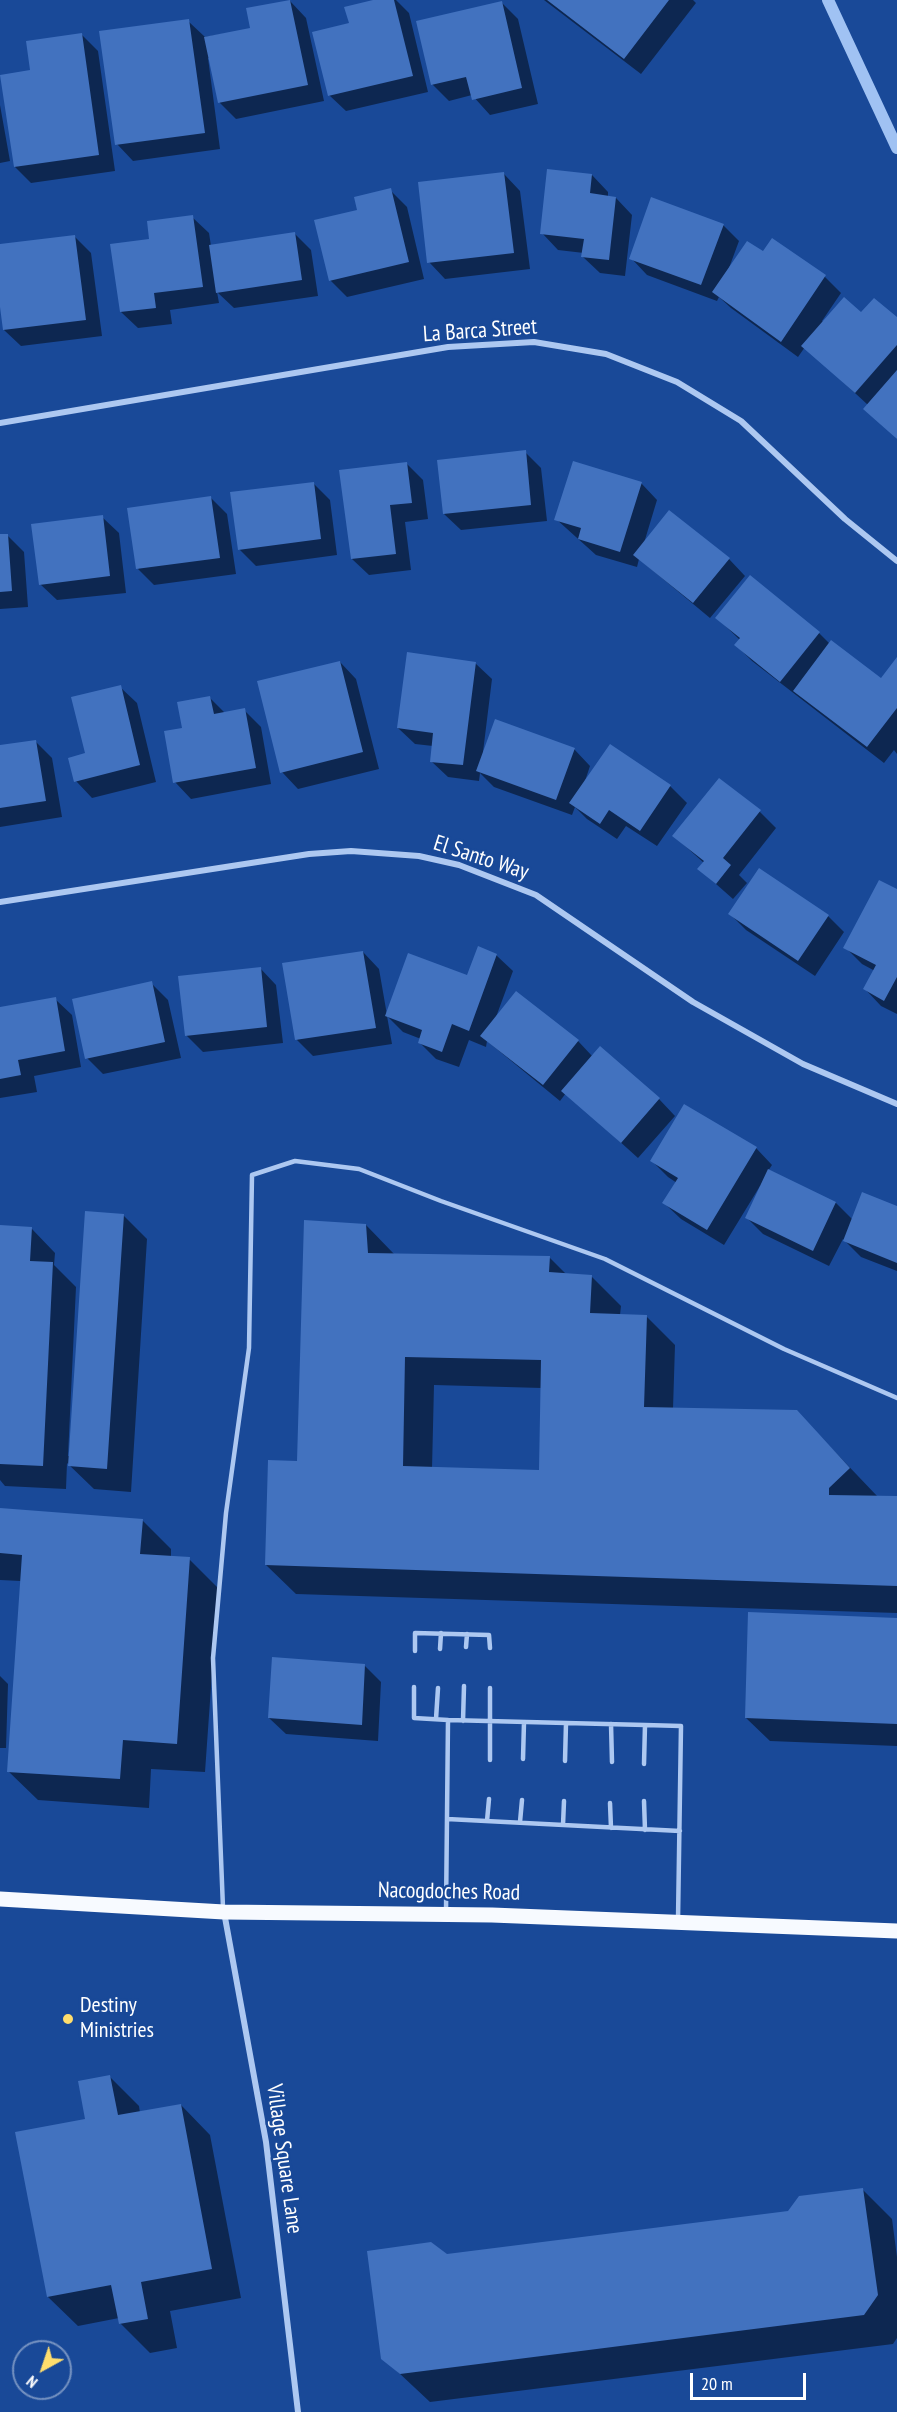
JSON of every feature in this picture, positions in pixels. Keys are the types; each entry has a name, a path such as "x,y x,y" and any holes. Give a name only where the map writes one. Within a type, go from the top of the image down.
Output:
{"main road":[{"name":"Nacogdoches Road","path":"0,1899 224,1912 446,1914 897,1931"}],"street":[{"name":"La Barca Street","path":"0,423 448,347 534,342 606,354 686,387 741,421 845,519 897,561"},
{"name":"El Santo Way","path":"0,902 309,854 351,851 408,855 459,865 536,895 693,1002 803,1064 897,1104"},
{"name":"Village Square Lane","path":"224,1912 266,2142 298,2412"}],"lane":[{"path":"224,1912 213,1658 226,1513 249,1348 252,1175 296,1161 359,1169 441,1201 605,1259 784,1349 887,1396 897,1398"},
{"path":"415,1651 415,1633 489,1635 490,1648"},
{"path":"440,1649 441,1633"},
{"path":"466,1647 467,1634"},
{"path":"463,1721 464,1686"},
{"path":"414,1687 414,1718 681,1726 678,1922"},
{"path":"436,1719 438,1688"},
{"path":"490,1688 490,1760"},
{"path":"446,1914 448,1720"},
{"path":"523,1759 524,1722"},
{"path":"565,1761 566,1723"},
{"path":"611,1724 612,1762"},
{"path":"644,1764 645,1725"},
{"path":"487,1821 489,1799"},
{"path":"520,1822 522,1800"},
{"path":"563,1825 564,1801"},
{"path":"644,1801 645,1830"},
{"path":"610,1803 611,1828"},
{"path":"447,1819 680,1831"}],"building":[{"path":"290,0 308,85 218,103 204,37 250,28 246,8"},
{"path":"373,0 394,0 413,76 328,96 312,32 349,23 344,7"},
{"path":"547,0 669,0 624,59"},
{"path":"502,1 522,88 472,100 466,77 431,85 416,21"},
{"path":"189,19 205,133 115,145 99,31"},
{"path":"82,33 99,155 14,167 0,75 30,70 26,41"},
{"path":"547,169 592,174 590,193 616,197 609,260 581,257 584,239 540,234"},
{"path":"504,172 514,253 427,263 418,182"},
{"path":"391,188 409,262 329,281 314,220 357,210 354,197"},
{"path":"651,197 724,224 701,285 629,259"},
{"path":"193,215 203,287 154,293 156,308 120,312 110,244 149,239 147,221"},
{"path":"295,232 302,280 216,293 209,245"},
{"path":"75,235 86,320 3,330 0,307 0,244"},
{"path":"772,238 826,275 781,342 712,292 747,241 763,251"},
{"path":"844,297 861,312 874,298 897,317 897,345 855,393 801,346"},
{"path":"897,370 897,439 863,409"},
{"path":"526,450 531,505 443,514 437,460"},
{"path":"573,461 642,482 620,552 578,539 581,528 554,520"},
{"path":"407,462 412,503 390,505 396,554 351,559 339,470"},
{"path":"314,482 321,539 238,550 230,492"},
{"path":"211,496 220,558 136,569 127,508"},
{"path":"669,510 730,558 693,603 633,555"},
{"path":"103,515 110,576 39,585 31,524"},
{"path":"0,534 8,534 12,591 0,592"},
{"path":"750,575 820,632 780,682 734,645 740,638 715,618"},
{"path":"831,640 881,678 897,657 897,708 867,747 793,691"},
{"path":"407,652 476,662 463,765 430,762 433,733 397,728"},
{"path":"340,661 363,752 280,773 257,681"},
{"path":"121,685 140,765 74,782 68,758 85,753 71,697"},
{"path":"210,696 214,714 245,708 256,768 173,783 164,731 182,728 177,702"},
{"path":"495,719 575,748 556,800 476,771"},
{"path":"36,740 46,801 0,808 0,745"},
{"path":"610,744 671,785 640,831 609,810 600,824 569,803"},
{"path":"719,778 761,810 723,858 731,865 716,884 697,869 704,861 672,836"},
{"path":"759,868 829,915 798,961 728,914"},
{"path":"879,880 897,889 897,977 884,1001 863,989 876,965 843,948"},
{"path":"478,946 497,954 469,1031 452,1024 442,1052 418,1043 422,1030 385,1016 408,953 467,975"},
{"path":"363,951 376,1028 295,1040 282,963"},
{"path":"261,967 267,1027 185,1036 178,976"},
{"path":"152,981 165,1042 85,1059 72,999"},
{"path":"516,991 579,1040 543,1085 480,1036"},
{"path":"56,997 65,1051 18,1060 21,1075 0,1079 0,1007"},
{"path":"600,1046 660,1098 621,1143 561,1091"},
{"path":"684,1104 757,1147 707,1230 662,1203 678,1178 650,1161"},
{"path":"768,1169 836,1202 813,1251 745,1218"},
{"path":"862,1192 897,1206 897,1263 843,1241"},
{"path":"85,1211 124,1214 107,1469 68,1466"},
{"path":"304,1220 366,1224 368,1253 550,1256 549,1272 592,1275 590,1313 647,1315 644,1407 797,1410 850,1468 829,1488 829,1495 897,1496 897,1586 265,1565 268,1460 297,1461","holes":["405,1357 541,1360 539,1470 403,1466"]},
{"path":"0,1225 32,1227 30,1261 53,1262 43,1466 0,1464"},
{"path":"0,1508 143,1519 140,1554 190,1557 177,1744 123,1740 120,1779 7,1772 22,1555 0,1553"},
{"path":"748,1612 897,1618 897,1724 745,1718"},
{"path":"272,1657 365,1664 362,1725 268,1718"},
{"path":"110,2075 118,2115 181,2104 212,2269 141,2282 148,2319 119,2324 111,2285 47,2297 15,2132 85,2119 78,2081"},
{"path":"863,2188 878,2295 864,2315 400,2374 381,2359 367,2251 431,2242 447,2254 788,2211 799,2196"}],"waterway":[{"path":"828,0 897,148"}],"place":[{"name":"Destiny Ministries","path":"68,2019"}]}
